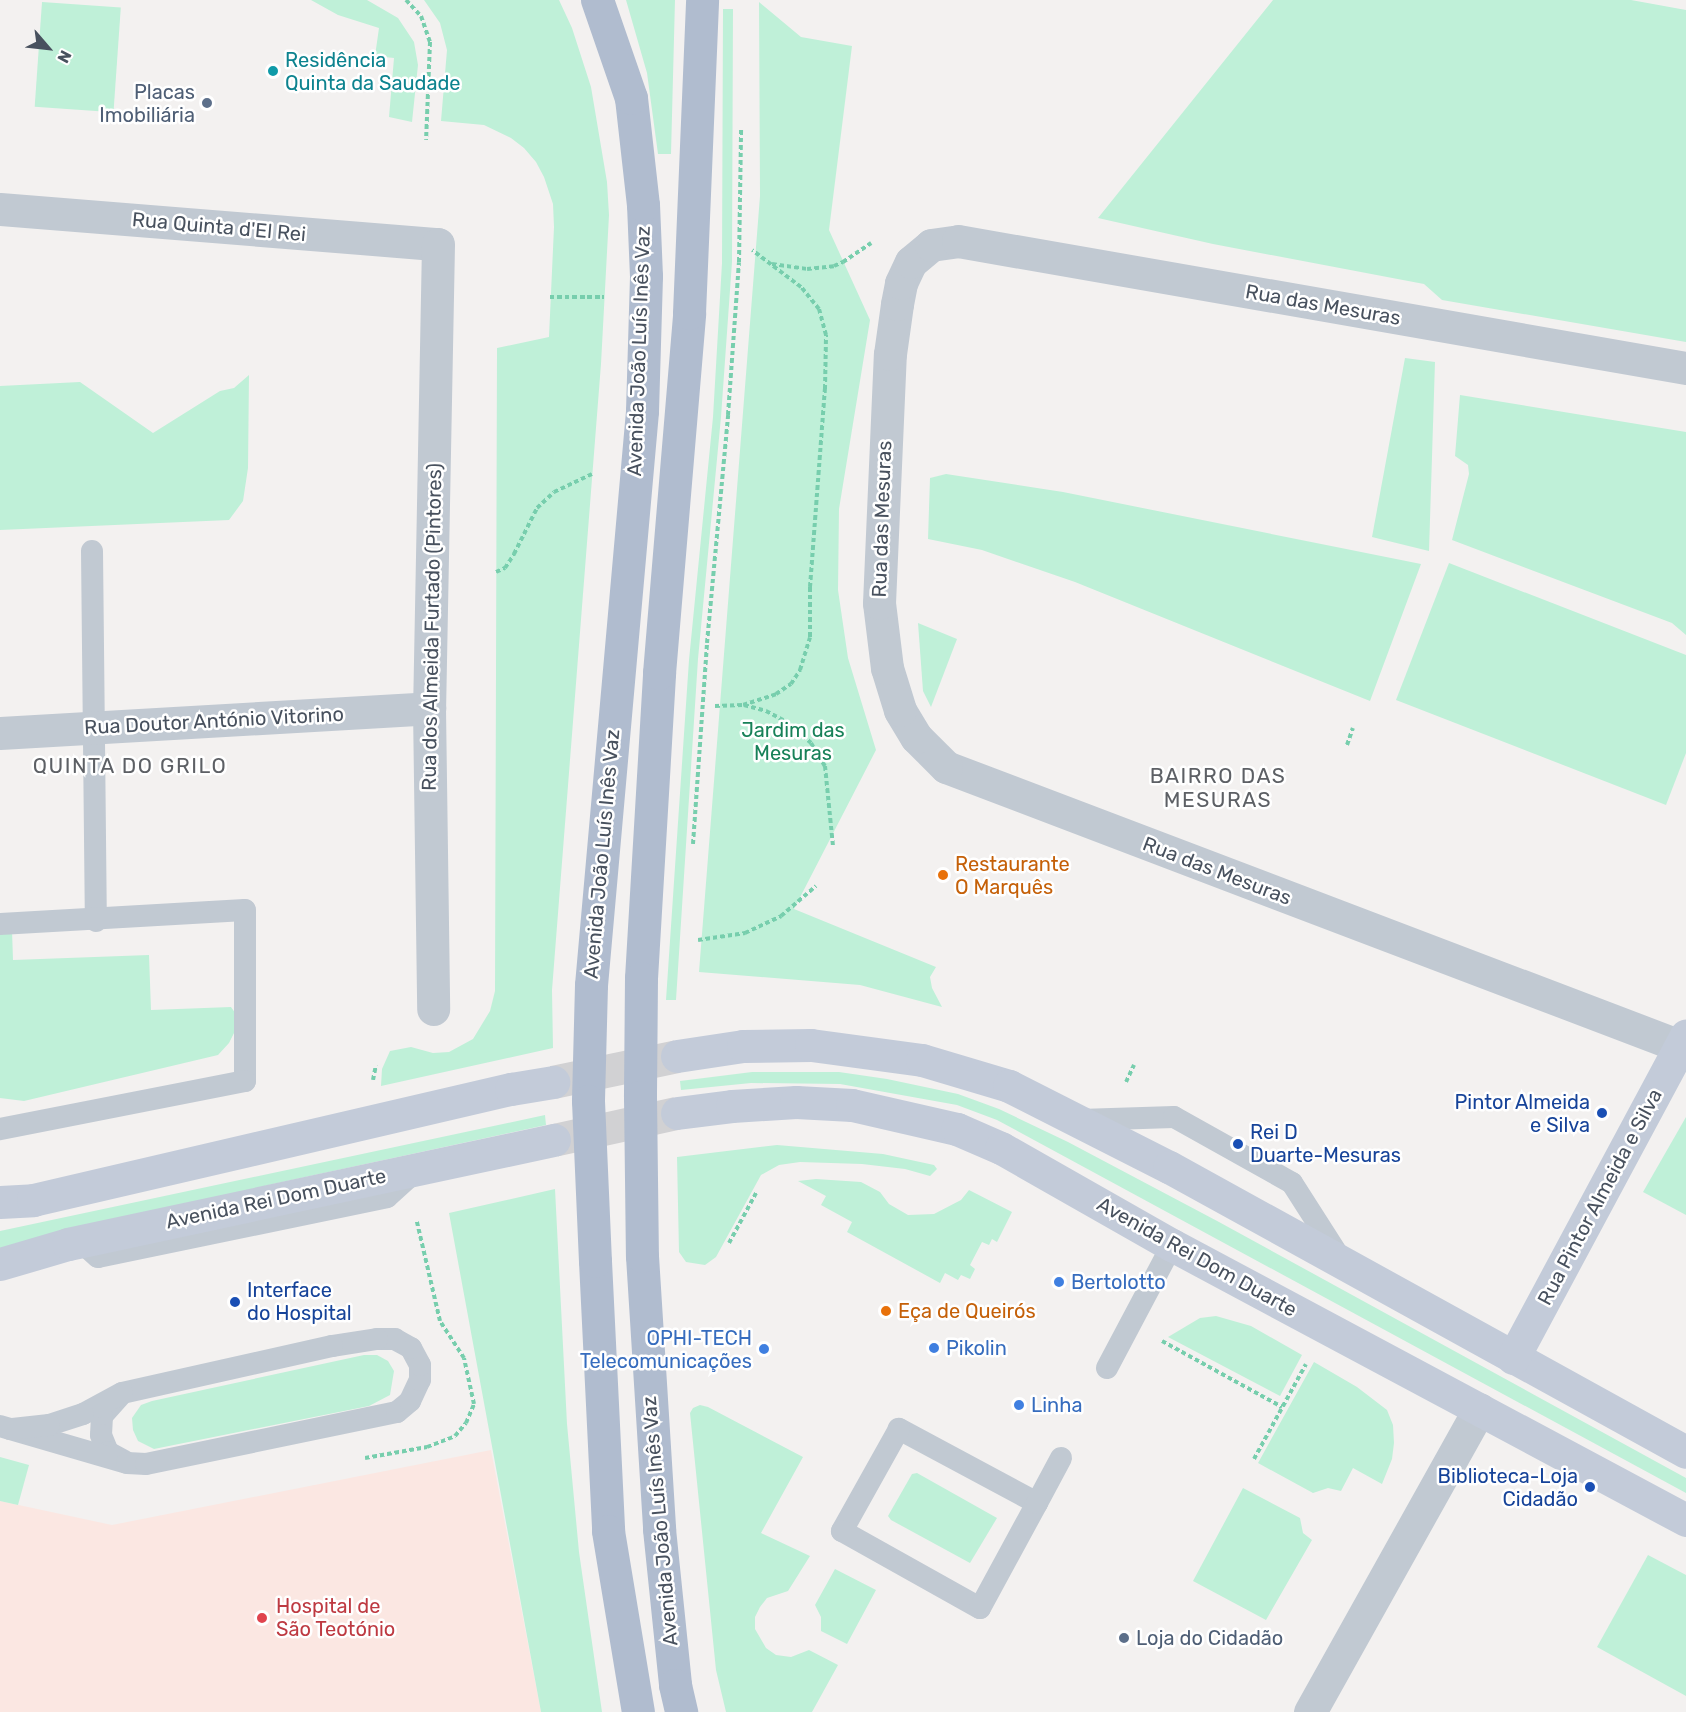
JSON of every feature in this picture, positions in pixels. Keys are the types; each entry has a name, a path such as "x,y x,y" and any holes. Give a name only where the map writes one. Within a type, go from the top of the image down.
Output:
{"main road":[{"name":"Avenida João Luís Inês Vaz","path":"597,0 631,98 642,195 646,276 642,411 591,985 588,1101 609,1531 638,1712"},
{"name":"Avenida João Luís Inês Vaz","path":"681,1712 675,1685 659,1528 642,1256 639,1097 641,978 659,673 689,313 702,0"},
{"name":"Rua Pintor Almeida e Silva","path":"1514,1358 1683,1041"},
{"path":"677,1056 744,1046 811,1045 922,1060 1009,1086 1077,1120 1344,1264 1686,1452"},
{"path":"0,1202 33,1200 511,1089 553,1082"},
{"name":"Avenida Rei Dom Duarte","path":"677,1113 732,1106 796,1102 830,1104 909,1116 957,1129 1001,1148 1172,1245 1686,1520"},
{"name":"Avenida Rei Dom Duarte","path":"0,1264 80,1241 554,1140"}],"street":[{"name":"Rua Quinta d'El Rei","path":"0,209 438,244"},
{"name":"Rua das Mesuras","path":"1683,1041 946,767 916,737 900,710 887,668 879,603 890,354 897,304 901,283 911,262 938,243 958,241 1686,368"},
{"name":"Rua dos Almeida Furtado (Pintores)","path":"433,1009 429,708 438,244"},
{"name":"Rua Doutor António Vitorino","path":"0,734 429,708"},
{"path":"1310,1712 1479,1409"}],"lane":[{"path":"92,551 92,729 96,921"},
{"path":"0,924 96,921 245,910 245,1081 0,1129"},
{"path":"1077,1120 1174,1117 1292,1184 1344,1264"},
{"path":"1107,1368 1172,1245"},
{"path":"377,1339 395,1339 411,1348 420,1365 420,1380 410,1401 397,1412 147,1464 127,1463 5,1428 49,1425 83,1414 122,1393 332,1346 377,1339"},
{"path":"122,1393 102,1416 102,1435 108,1452 127,1463"},
{"path":"1037,1503 899,1429 842,1532 980,1608 1037,1503 1061,1458"}],"path":[{"path":"406,0 421,16 430,42 426,140"},
{"path":"692,855 737,286 741,126"},
{"path":"771,263 807,269 834,266 871,243"},
{"path":"715,706 743,705 776,694 791,684 800,670 810,637 810,587 825,389 826,335 819,309 801,287 752,250"},
{"path":"550,297 605,297"},
{"path":"496,572 505,568 514,554 537,508 554,492 592,474"},
{"path":"743,705 766,711 785,721 811,743 825,766 833,846"},
{"path":"1347,745 1353,728"},
{"path":"698,940 745,933 782,916 816,886"},
{"path":"1125,1084 1134,1065"},
{"path":"729,1243 756,1193"},
{"path":"1156,1338 1282,1407"},
{"path":"1254,1459 1307,1362"}],"shaded area":[{"name":"Hospital de São Teotónio","path":"491,1450 541,1712 0,1712 0,1501 112,1525"}],"green space":[{"path":"311,0 367,0 398,18 414,42 418,65 412,122 389,117 394,58 375,56 379,28 338,15"},
{"path":"424,0 559,0 572,28 591,87 607,182 609,215 601,364 552,990 553,1048 381,1086 382,1069 390,1051 411,1047 433,1053 449,1052 473,1039 490,1011 495,991 497,348 549,337 554,227 553,204 544,177 536,162 524,148 511,138 484,125 441,121 447,50 440,23"},
{"path":"626,0 675,0 671,154 658,154 647,73"},
{"path":"1273,0 1631,0 1686,10 1686,342 1442,300 1424,284 1213,244 1098,218"},
{"path":"42,2 121,8 113,112 35,107"},
{"name":"Jardim das Mesuras","path":"759,2 801,37 852,46 829,230 870,320 839,509 838,590 848,658 876,750 794,909 936,967 930,977 932,988 942,1007 860,985 699,972 760,196"},
{"path":"723,9 733,9 732,262 721,417 698,659 676,1000 666,1000 689,660 713,417 722,263"},
{"path":"1405,358 1435,362 1429,551 1372,537"},
{"path":"249,375 248,468 243,501 229,520 0,530 0,386 80,382 153,433 220,391 234,388"},
{"path":"1460,395 1686,432 1686,635 1672,623 1452,540 1469,474 1468,465 1455,456"},
{"path":"946,474 1063,492 1421,564 1370,701 1075,582 982,550 928,539 930,478"},
{"path":"1449,563 1686,655 1686,753 1666,805 1396,700"},
{"path":"918,623 957,639 931,707 923,691"},
{"path":"0,930 12,930 13,960 149,955 151,1010 231,1007 238,1017 235,1031 229,1043 218,1055 24,1101 0,1098"},
{"path":"752,1072 839,1072 887,1079 958,1094 999,1109 1068,1142 1219,1222 1686,1478 1686,1493 997,1120 957,1105 840,1084 751,1083 681,1090 680,1081"},
{"path":"545,1115 546,1125 273,1184 0,1250 0,1231"},
{"path":"1686,1117 1686,1215 1643,1192"},
{"path":"777,1145 883,1154 934,1165 937,1169 930,1176 905,1169 862,1164 800,1162 779,1165 761,1175 716,1257 705,1265 686,1262 679,1252 677,1157"},
{"path":"816,1179 861,1182 880,1192 889,1204 908,1215 934,1214 961,1200 969,1190 1012,1212 997,1242 992,1239 989,1245 982,1242 970,1265 975,1269 970,1279 961,1275 958,1280 945,1273 940,1283 847,1232 852,1222 821,1205 826,1196 798,1181"},
{"path":"555,1189 567,1424 579,1552 602,1712 541,1712 449,1213"},
{"path":"1216,1316 1251,1326 1302,1355 1280,1396 1168,1337 1200,1318"},
{"path":"364,1355 377,1355 388,1361 394,1371 390,1395 369,1406 154,1449 138,1441 133,1430 132,1418 141,1405 152,1401"},
{"path":"1314,1362 1357,1387 1387,1410 1393,1425 1394,1443 1392,1459 1382,1484 1353,1468 1341,1491 1328,1488 1313,1493 1258,1463"},
{"path":"700,1405 708,1407 803,1457 761,1533 810,1556 788,1591 767,1598 760,1607 755,1617 755,1629 766,1648 776,1655 791,1657 809,1650 838,1665 812,1712 726,1712 716,1670 690,1413 693,1408"},
{"path":"0,1457 29,1465 18,1505 0,1501"},
{"path":"917,1473 997,1518 970,1563 891,1520 888,1516 912,1474"},
{"path":"1243,1488 1300,1518 1303,1533 1312,1540 1266,1620 1193,1581"},
{"path":"1648,1555 1686,1575 1686,1696 1597,1647"},
{"path":"835,1569 876,1590 847,1644 821,1631 821,1617 815,1605"}],"tunnel":[{"path":"553,1082 677,1056"},
{"path":"554,1140 677,1113"}],"place":[{"name":"Residência Quinta da Saudade","path":"273,71"},
{"name":"Placas Imobiliária","path":"207,103"},
{"name":"Restaurante O Marquês","path":"943,875"},
{"name":"Pintor Almeida e Silva","path":"1602,1113"},
{"name":"Rei D Duarte-Mesuras","path":"1238,1144"},
{"name":"Bertolotto","path":"1059,1282"},
{"name":"Interface do Hospital","path":"235,1302"},
{"name":"Eça de Queirós","path":"886,1311"},
{"name":"Pikolin","path":"934,1348"},
{"name":"OPHI-TECH Telecomunicações","path":"764,1349"},
{"name":"Linha","path":"1019,1405"},
{"name":"Biblioteca-Loja Cidadão","path":"1590,1487"},
{"name":"Hospital de São Teotónio","path":"262,1618"},
{"name":"Loja do Cidadão","path":"1124,1638"}],"district":[{"name":"QUINTA DO GRILO","path":"130,766"},
{"name":"BAIRRO DAS MESURAS","path":"1218,788"}]}
